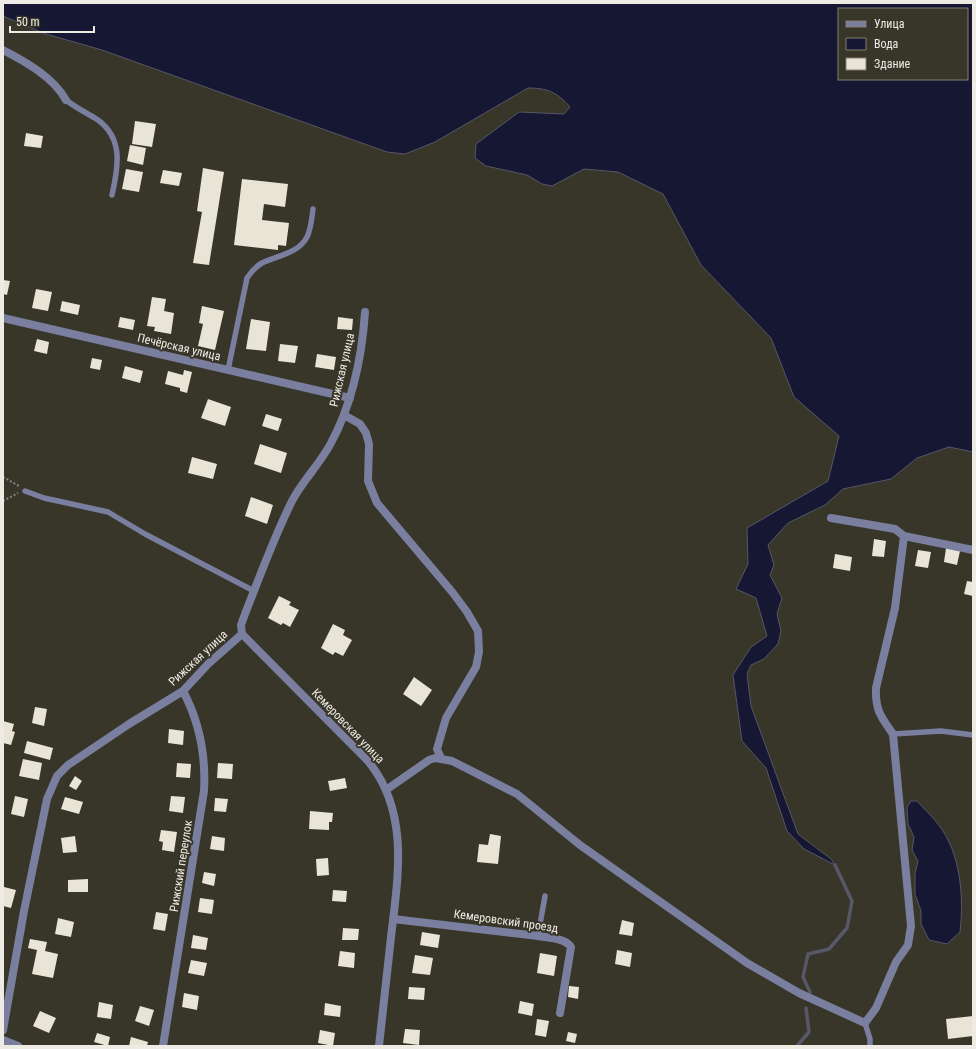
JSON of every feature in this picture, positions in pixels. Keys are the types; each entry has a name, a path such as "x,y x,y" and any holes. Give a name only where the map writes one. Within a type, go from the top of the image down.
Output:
{"street":[{"path":"3,50 37,70 55,84 66,100"},
{"name":"Рижская улица","path":"3,1030 24,911 47,799 58,776 68,765 129,724 183,691 208,664 242,634 241,625 292,501 301,484 331,444 344,415 350,398 360,350 365,312"},
{"name":"Печёрская улица","path":"3,318 350,398"},
{"path":"344,415 360,424 366,433 369,444 368,481 377,503 453,593 467,612 478,631 479,652 476,667 446,718 437,749 442,758"},
{"path":"831,518 895,529 904,536 973,550"},
{"path":"386,790 429,760 442,758 452,761 517,794 580,845 747,963 799,993 866,1023 876,1008 892,970 908,946 911,926 893,734 879,715 875,699 898,586 904,536"},
{"name":"Кемеровская улица","path":"242,634 368,761 386,790 397,833 399,852 379,1046"},
{"name":"Рижский переулок","path":"163,1046 204,791 204,757 198,726 183,691"},
{"name":"Кемеровский проезд","path":"393,919 538,936 561,940 568,943 571,948 560,1013"},
{"path":"3,1040 15,1046"}],"lane":[{"path":"66,100 99,121 110,132 117,152 118,165 112,195"},
{"path":"228,370 247,278 254,268 263,262 296,249 307,236 313,209"},
{"path":"25,491 44,498 108,512 145,534 254,591"},
{"path":"893,734 941,732 973,735"},
{"path":"538,936 545,896"},
{"path":"866,1023 870,1046"}],"path":[{"path":"3,477 25,491"},
{"path":"3,501 14,494 25,491"}],"water":[{"path":"3,3 973,3 973,452 949,447 917,458 891,479 843,489 825,505 788,523 768,545 774,565 770,575 782,598 777,614 781,631 778,644 764,659 751,665 747,674 751,706 798,834 831,859 835,865 804,849 787,831 766,768 742,741 733,675 751,647 767,636 756,598 736,589 748,564 747,528 828,481 839,436 794,397 771,338 701,265 663,194 618,172 584,169 552,186 542,184 527,175 486,166 475,158 476,144 519,112 564,114 570,107 556,94 546,90 528,88 435,142 405,154 387,152 102,50 46,34 3,16"},
{"path":"911,801 917,801 938,824 952,848 956,862 961,890 960,932 947,944 929,940 921,924 921,911 915,894 915,874 918,861 912,850 914,837 908,824 907,807"}],"building":[{"path":"135,121 156,124 152,147 132,144"},
{"path":"26,133 43,136 41,148 24,146"},
{"path":"130,145 146,148 143,165 127,161"},
{"path":"203,168 224,172 209,265 193,263 202,212 197,211"},
{"path":"126,169 143,172 139,192 122,189"},
{"path":"163,170 182,173 179,186 160,183"},
{"path":"242,179 288,184 285,207 264,204 262,220 289,223 286,246 278,245 278,250 234,245"},
{"path":"3,280 10,281 7,295 3,294"},
{"path":"36,289 52,292 48,311 32,308"},
{"path":"152,297 166,299 164,311 174,313 171,334 154,331 155,327 147,326"},
{"path":"62,301 80,305 78,315 60,311"},
{"path":"202,306 224,311 215,350 198,346 203,324 199,323"},
{"path":"120,317 135,320 133,330 118,327"},
{"path":"338,317 353,319 352,330 337,329"},
{"path":"251,319 270,322 266,351 246,349"},
{"path":"37,339 49,342 47,354 34,351"},
{"path":"280,344 298,346 295,363 278,361"},
{"path":"317,354 336,357 334,370 315,367"},
{"path":"92,358 102,360 100,370 90,368"},
{"path":"125,366 143,371 140,383 122,378"},
{"path":"184,370 192,372 187,393 180,391 180,388 165,384 168,371 183,375"},
{"path":"208,399 231,407 225,426 201,418"},
{"path":"266,414 282,419 278,431 262,426"},
{"path":"260,444 287,453 281,473 254,464"},
{"path":"192,457 217,464 213,479 188,473"},
{"path":"251,497 273,505 267,524 245,516"},
{"path":"874,539 886,541 884,557 872,556"},
{"path":"946,548 960,551 957,565 944,562"},
{"path":"918,550 931,552 928,568 915,566"},
{"path":"835,554 852,557 850,571 833,568"},
{"path":"967,581 973,582 973,596 964,594"},
{"path":"279,596 291,602 289,605 299,610 290,627 283,623 281,625 268,618"},
{"path":"333,624 345,630 343,635 352,640 343,656 335,652 333,655 321,648"},
{"path":"414,677 432,690 421,706 403,694"},
{"path":"35,707 47,709 44,726 32,723"},
{"path":"3,721 14,724 12,731 15,732 11,745 3,743"},
{"path":"169,729 184,731 183,745 168,743"},
{"path":"27,741 53,748 50,760 24,753"},
{"path":"23,759 42,763 39,780 19,776"},
{"path":"177,763 191,764 190,778 176,777"},
{"path":"218,763 233,764 232,779 217,778"},
{"path":"75,776 82,781 76,790 69,786"},
{"path":"345,778 347,788 330,791 328,781"},
{"path":"15,796 28,799 24,817 11,814"},
{"path":"171,796 185,797 183,813 169,811"},
{"path":"65,797 83,802 79,814 61,809"},
{"path":"215,798 228,799 226,812 214,811"},
{"path":"310,811 333,813 332,822 329,822 329,830 309,829"},
{"path":"161,830 177,832 174,852 162,850 163,842 159,841"},
{"path":"490,834 501,836 498,864 477,862 479,844 488,845"},
{"path":"75,836 77,852 63,853 61,838"},
{"path":"212,836 225,838 224,851 210,849"},
{"path":"328,858 329,875 317,876 316,859"},
{"path":"204,872 216,874 214,886 202,883"},
{"path":"88,879 88,892 68,892 68,880"},
{"path":"4,887 16,890 11,908 3,906"},
{"path":"333,890 347,891 346,902 332,901"},
{"path":"200,898 214,900 212,914 198,912"},
{"path":"156,912 168,914 165,931 153,929"},
{"path":"58,918 74,922 71,937 55,934"},
{"path":"622,920 634,923 632,936 619,934"},
{"path":"343,928 359,929 358,940 342,940"},
{"path":"422,932 440,935 438,948 420,945"},
{"path":"193,935 208,938 206,950 191,948"},
{"path":"30,939 47,942 45,951 58,954 53,978 32,974 37,950 28,948"},
{"path":"617,950 632,953 630,967 615,964"},
{"path":"340,951 355,953 354,968 338,966"},
{"path":"540,953 557,956 554,976 537,973"},
{"path":"415,955 433,958 430,975 412,973"},
{"path":"191,960 207,963 204,976 188,973"},
{"path":"569,986 579,987 578,999 568,997"},
{"path":"409,987 425,988 424,1000 408,999"},
{"path":"184,993 199,996 197,1010 182,1007"},
{"path":"520,1001 534,1004 532,1016 518,1013"},
{"path":"99,1002 113,1005 111,1019 97,1017"},
{"path":"325,1003 341,1006 340,1017 324,1015"},
{"path":"140,1006 154,1010 149,1026 135,1021"},
{"path":"40,1011 56,1018 49,1033 33,1026"},
{"path":"973,1016 973,1036 948,1039 946,1019"},
{"path":"537,1019 549,1021 546,1037 535,1035"},
{"path":"405,1029 420,1030 419,1045 403,1043"},
{"path":"320,1030 335,1033 333,1046 318,1043"},
{"path":"568,1032 577,1034 575,1043 566,1041"},
{"path":"97,1033 110,1037 108,1046 94,1042"},
{"path":"131,1037 148,1042 147,1046 129,1046"}],"waterway":[{"path":"810,992 803,977 808,954 829,949 847,928 852,901 835,865"},
{"path":"797,1046 809,1032 806,1008"}]}
